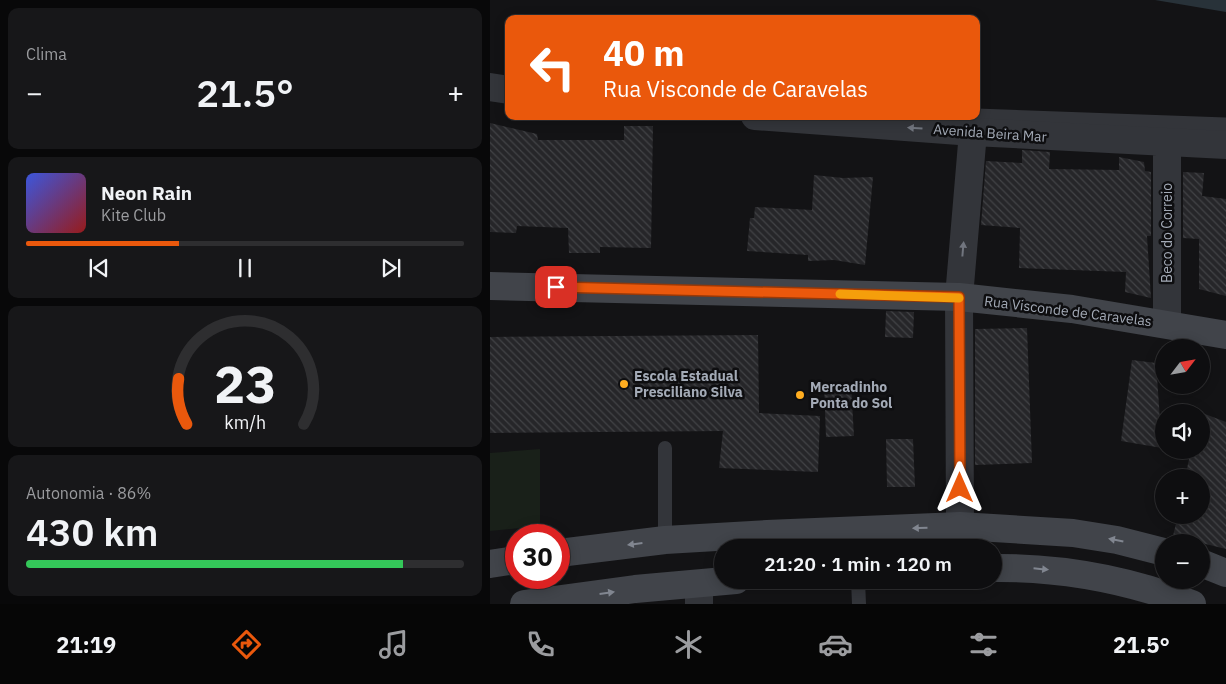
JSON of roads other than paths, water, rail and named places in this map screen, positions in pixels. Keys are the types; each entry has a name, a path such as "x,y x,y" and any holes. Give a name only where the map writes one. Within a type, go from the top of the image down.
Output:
{"main road":[{"name":"Rua Visconde de Caravelas","path":"490,286 959,297 1072,309 1226,335"},
{"path":"570,552 665,540 960,526 1072,533 1117,540 1155,550"},
{"path":"490,564 505,562"},
{"path":"1002,568 1022,567 1068,572 1114,580 1192,604"},
{"path":"1210,567 1226,573"},
{"path":"524,604 635,589 699,594 714,588"}],"street":[{"path":"490,78 505,80"},
{"path":"490,87 505,89"},
{"path":"980,117 1226,128"},
{"name":"Avenida Beira Mar","path":"810,120 973,132 1226,145"},
{"path":"960,526 959,297 973,132"},
{"name":"Beco do Correio","path":"1167,143 1167,324"}],"lane":[{"path":"665,448 665,540"},
{"path":"858,589 859,604"}],"place":[{"name":"Escola Estadual Presciliano Silva","path":"624,384"},
{"name":"Mercadinho Ponta do Sol","path":"800,395"}]}
